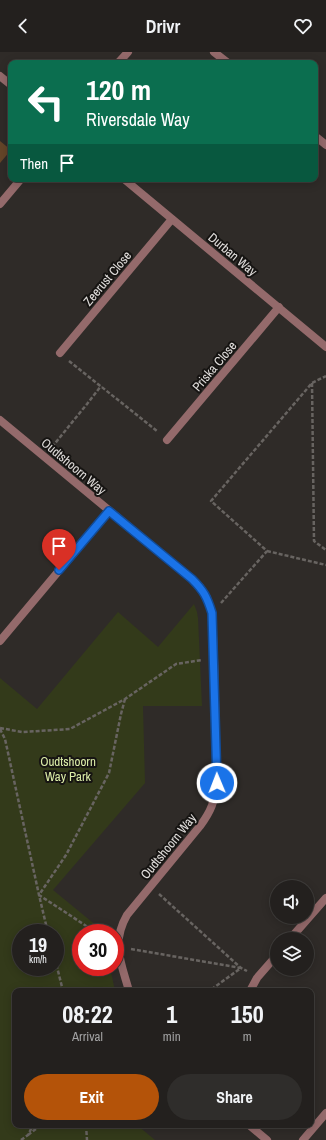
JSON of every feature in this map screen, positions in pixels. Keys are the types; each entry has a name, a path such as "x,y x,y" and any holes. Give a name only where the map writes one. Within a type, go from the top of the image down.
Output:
{"street":[{"path":"121,60 128,52"},
{"path":"214,52 224,60"},
{"path":"0,76 8,83"},
{"path":"318,138 326,145"},
{"path":"0,204 18,182"},
{"name":"Durban Way","path":"128,182 326,346"},
{"name":"Zeerust Close","path":"60,353 172,219"},
{"name":"Priska Close","path":"167,440 278,307"},
{"name":"Oudtshoorn Way","path":"1,423 44,456 192,579 200,587 207,598 212,613 217,783 215,799 210,813 127,915 122,924"},
{"path":"0,641 109,511"},
{"path":"296,932 326,898"},
{"path":"252,988 257,978 270,963"},
{"name":"Oudtshoorn Way","path":"124,974 128,988"},
{"path":"314,1127 326,1113"},
{"path":"253,1128 267,1140"},
{"path":"303,1140 313,1128"}],"path":[{"path":"60,353 167,440"},
{"path":"326,376 312,383 211,501 267,551 326,565"},
{"path":"312,383 314,541 326,550"},
{"path":"44,456 101,386"},
{"path":"212,613 267,551"},
{"path":"0,729 22,732 70,729 125,699 176,664 214,658"},
{"path":"39,895 66,855 109,773 125,699"},
{"path":"0,729 5,739 46,924"},
{"path":"151,886 241,968 257,978"},
{"path":"39,895 83,924"},
{"path":"124,947 241,968"},
{"path":"213,988 241,968"},
{"path":"59,976 62,988"},
{"path":"28,1135 32,1128"},
{"path":"21,1140 37,1128"},
{"path":"86,1128 87,1140"}],"green space":[{"name":"Oudtshoorn Way Park","path":"194,604 198,618 202,706 143,706 145,783 53,890 94,924 72,924 72,976 112,976 114,988 12,988 12,1128 141,1128 155,1140 0,1140 0,678 37,709 118,612 158,647"}],"building":[{"path":"0,141 8,148 8,154 0,163"}],"route":[{"path":"59,570 109,511 200,587 207,598 212,613 217,783"}]}
